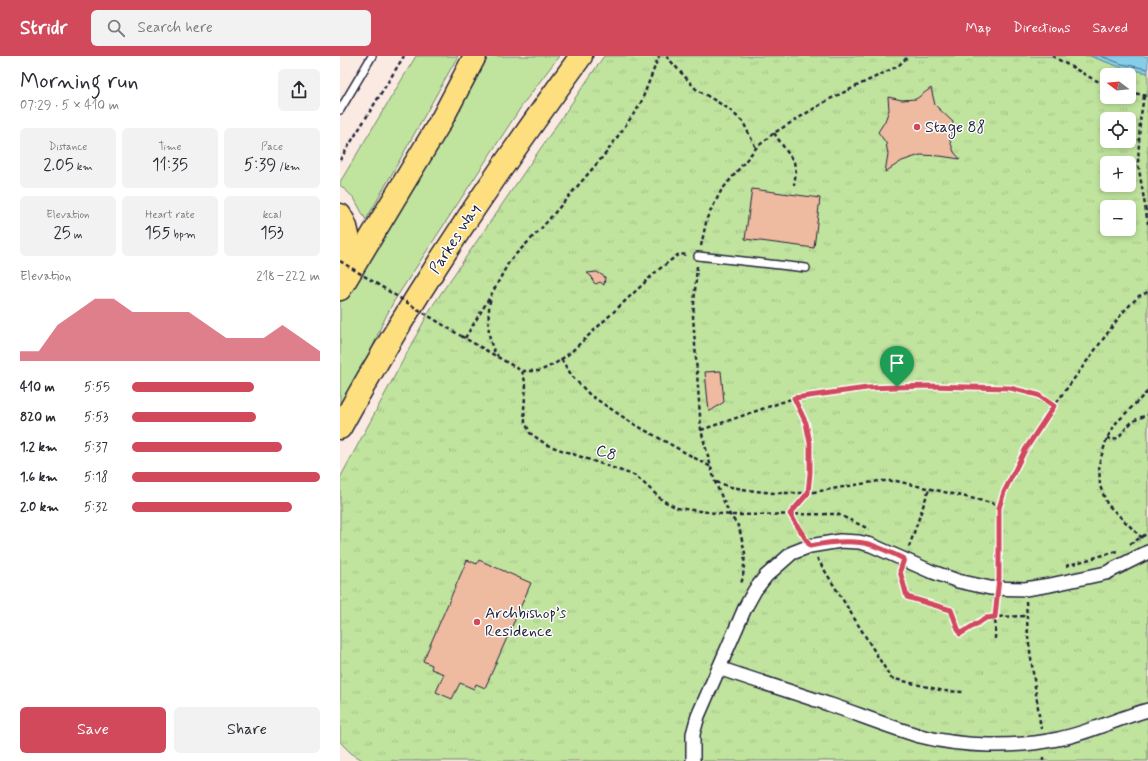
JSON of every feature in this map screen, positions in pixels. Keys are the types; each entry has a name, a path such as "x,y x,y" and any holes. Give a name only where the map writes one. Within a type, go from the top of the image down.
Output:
{"highway":[{"path":"340,289 442,119 475,56"},
{"path":"376,365 411,296 440,247 485,178 570,56"},
{"name":"Parkes Way","path":"340,428 425,284 470,214 513,150 581,56"},
{"path":"340,215 347,229 349,241 346,259 340,275"}],"street":[{"path":"693,761 694,728 698,716 745,608 766,576 792,553 810,546 840,541 858,542 871,545 930,571 958,581 997,588 1025,589 1106,573 1146,547"},
{"path":"718,668 756,682 931,738 958,742 1016,744 1043,741 1072,736 1148,710"}],"lane":[{"path":"340,110 372,56"},
{"path":"698,256 806,268"}],"path":[{"path":"340,160 404,56"},
{"path":"465,338 510,260 539,231 606,153 640,105 659,56"},
{"path":"666,56 696,89 729,109 743,122 756,148"},
{"path":"1052,56 1100,82"},
{"path":"1136,94 1146,96 1140,121 1138,163 1148,224"},
{"path":"774,133 794,162 796,172 794,186"},
{"path":"340,261 461,336 522,371 540,371 570,353 658,270 680,254 698,256"},
{"path":"995,639 995,617 999,578 999,508 1004,492 1025,450 1054,406 1123,312 1139,296 1148,292"},
{"path":"490,297 488,326 495,352 501,359"},
{"path":"561,359 572,376 590,395 632,423 711,467"},
{"name":"C8","path":"522,371 526,385 524,409 525,422 530,433 547,445 636,476 662,500 677,508 730,515"},
{"path":"701,430 794,398 867,388 928,386 1010,388 1038,395 1054,406"},
{"path":"1146,547 1141,537 1107,504 1100,486 1099,464 1107,438 1116,424 1148,391"},
{"path":"794,398 806,423 810,443 810,473 808,493 790,514 892,678 944,691 963,692"},
{"path":"1107,438 1113,440 1118,438 1130,423 1148,415"},
{"path":"716,482 731,487 755,491 774,493 808,493 879,481 896,482 992,503 999,508"},
{"path":"929,489 900,571 907,597 951,610 960,634 986,618 1027,616"},
{"path":"1128,546 1148,533"},
{"path":"1062,568 1121,550"},
{"path":"1025,589 1028,637 1043,741 1043,761"}],"green space":[{"path":"416,56 458,56 366,220 354,198 340,185 340,182"},
{"path":"482,56 559,56 523,104 394,301 382,324 369,356 340,412 340,302"},
{"path":"604,56 1090,56 1125,68 1100,68 1100,104 1136,104 1136,70 1148,73 1148,761 364,761 351,753 340,742 340,478 431,308"}],"water":[{"path":"1090,56 1148,56 1148,73 1136,70 1136,68 1120,67"}],"building":[{"name":"Stage 88","path":"931,88 935,105 953,122 950,141 954,152 960,159 920,155 902,161 885,172 888,154 886,143 878,132 885,121 889,110 888,97 902,100 916,99"},
{"path":"752,189 820,198 814,248 745,239"},
{"path":"597,272 605,277 604,285 600,282 596,284 593,282 592,277 587,273"},
{"path":"721,371 724,402 709,412 705,372"},
{"name":"Archbishop’s Residence","path":"467,560 477,564 479,560 531,583 485,688 476,684 474,689 460,683 452,699 436,692 444,674 431,669 432,665 423,661"}],"place":[{"name":"Stage 88","path":"917,127"},
{"name":"Archbishop’s Residence","path":"477,622"}],"route":[{"path":"928,386 1010,388 1038,395 1054,406 1025,450 1004,492 999,508 999,578 995,617 986,618 960,634 951,610 907,597 900,571 904,559 871,545 858,542 840,541 810,546 790,514 808,493 810,473 810,443 806,423 794,398 867,388 897,387 928,386"}]}
